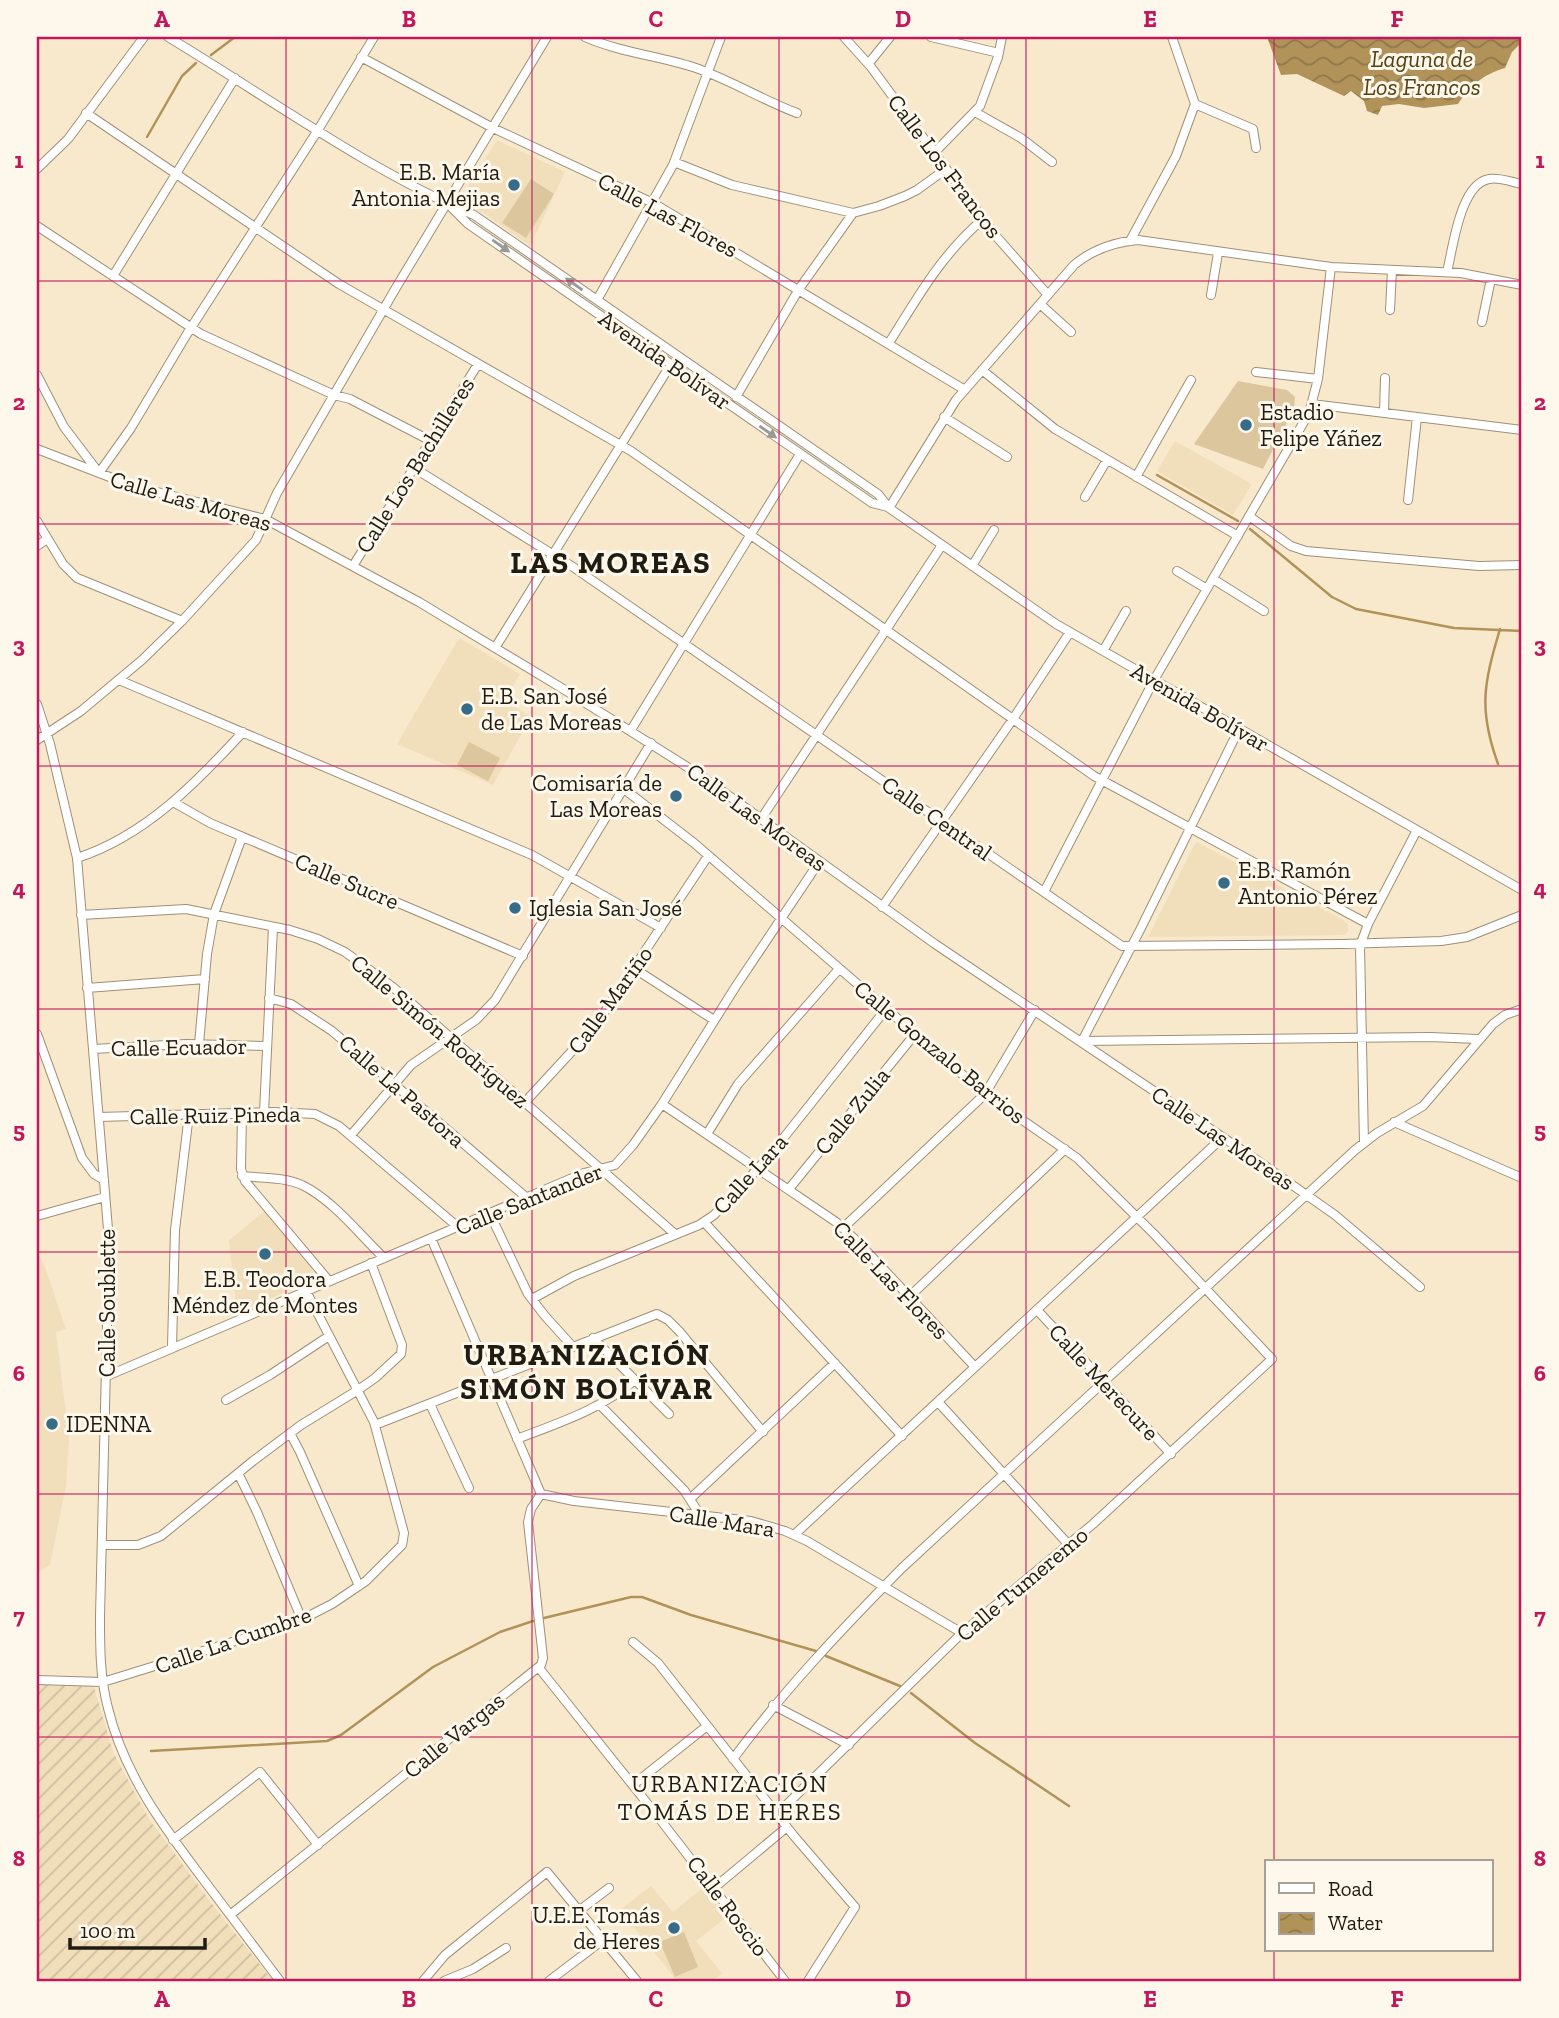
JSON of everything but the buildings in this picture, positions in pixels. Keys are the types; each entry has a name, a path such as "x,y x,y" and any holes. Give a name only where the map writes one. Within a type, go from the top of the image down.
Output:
{"street":[{"path":"37,169 61,146 144,37"},
{"name":"Avenida Bolívar","path":"167,37 318,130 448,204 474,215 878,494 888,508"},
{"path":"37,375 64,427 99,473 131,428 374,37"},
{"path":"37,740 81,711 119,680 182,621 256,540 276,493 547,37"},
{"path":"584,37 707,73 797,113"},
{"path":"597,300 674,162 721,37"},
{"name":"Calle Los Francos","path":"844,37 869,63 983,219 1048,295"},
{"path":"869,63 890,37"},
{"path":"931,37 999,53"},
{"path":"934,153 980,106 1002,37"},
{"path":"1130,241 1175,156 1195,104 1172,37"},
{"name":"Calle Las Flores","path":"361,57 493,128 653,202 965,390"},
{"path":"113,276 235,78"},
{"path":"1195,104 1253,129 1256,148"},
{"path":"975,112 1021,138 1052,162"},
{"path":"86,113 312,267 621,445 1103,781 1368,925"},
{"path":"674,162 732,185 853,213 872,209 905,196 946,169"},
{"path":"1447,272 1460,217 1471,192 1488,179 1522,184"},
{"name":"Avenida Bolívar","path":"448,204 468,224 800,454 872,503 888,508 1070,632 1522,890"},
{"path":"736,397 799,289 853,213"},
{"path":"889,343 945,257 961,238 983,219"},
{"path":"37,226 191,328 334,395 350,399 430,441"},
{"path":"888,508 944,417 965,390 1082,258 1109,247 1130,241 1149,242 1331,267 1447,272 1522,285"},
{"path":"1211,295 1219,253"},
{"path":"1044,892 1154,680 1296,438 1312,404 1318,379 1331,267"},
{"path":"1390,310 1392,270"},
{"path":"1482,322 1491,279"},
{"path":"1040,304 1071,332"},
{"path":"495,648 671,364"},
{"name":"Calle Los Bachilleres","path":"353,566 478,365"},
{"path":"982,370 1044,422 1238,536"},
{"path":"1256,372 1318,379"},
{"path":"1384,413 1385,377"},
{"path":"1136,477 1191,380"},
{"path":"1312,404 1522,430"},
{"path":"944,417 1007,457"},
{"path":"1408,500 1417,417"},
{"name":"Calle Las Moreas","path":"37,449 133,486 265,519 353,566 631,730 700,775 882,907 1307,1196 1352,1229 1420,1287"},
{"path":"631,730 800,454"},
{"path":"1085,497 1107,460"},
{"name":"Calle Central","path":"414,468 554,555 684,642 1120,945 1361,943 1461,938 1522,915"},
{"path":"1249,516 1291,546 1307,551 1479,566 1522,565"},
{"path":"37,520 63,564 77,578 182,621"},
{"path":"972,566 994,530"},
{"path":"37,546 47,538"},
{"path":"761,819 942,545"},
{"path":"1177,571 1207,589"},
{"path":"1213,579 1264,611"},
{"path":"1103,651 1126,611"},
{"path":"882,907 943,822 1070,632"},
{"path":"119,680 493,838 572,876 661,928"},
{"name":"Calle Soublette","path":"37,704 47,734 77,858 104,1180 110,1276 100,1617 103,1682 123,1755 150,1807 281,1981"},
{"path":"1239,729 1082,1041 1430,1037 1479,1039"},
{"path":"77,858 104,848 173,802 243,732"},
{"path":"351,1135 411,1065 486,1010 502,990 651,743"},
{"name":"Calle Gonzalo Barrios","path":"624,789 708,856 985,1094 1088,1167 1272,1359"},
{"name":"Calle Sucre","path":"173,802 195,817 523,956"},
{"path":"1364,1143 1358,955 1368,925 1417,830"},
{"path":"199,1044 214,914 242,837"},
{"name":"Calle Mariño","path":"526,1101 589,1035 708,856"},
{"name":"Calle Santander","path":"107,1376 584,1173 618,1162 662,1104 819,862"},
{"name":"Calle Simón Rodríguez","path":"81,915 177,909 214,914 318,939 345,952 394,988 675,1234"},
{"path":"264,1112 274,927"},
{"path":"635,969 714,1020"},
{"path":"707,1134 738,1084 839,969"},
{"path":"87,988 205,979"},
{"name":"Calle La Pastora","path":"269,998 284,1000 317,1020 527,1198"},
{"name":"Calle Lara","path":"532,1299 574,1276 704,1222 758,1168 886,1009"},
{"path":"733,1759 773,1705 834,1637 884,1587 1364,1143 1394,1122 1423,1107 1499,1018 1522,1009"},
{"path":"843,1228 985,1094 1035,1010"},
{"path":"37,1034 82,1158 94,1174 104,1180"},
{"name":"Calle Zulia","path":"789,1189 915,1034"},
{"name":"Calle Ecuador","path":"93,1049 199,1044 266,1046"},
{"name":"Calle Las Flores","path":"662,1104 843,1228 975,1367"},
{"name":"Calle Ruiz Pineda","path":"99,1117 264,1112 315,1114 330,1120 351,1135 458,1227"},
{"path":"242,1113 242,1176 329,1281"},
{"path":"172,1347 175,1230 189,1114"},
{"path":"1394,1122 1522,1178"},
{"path":"794,1535 1223,1137"},
{"path":"909,1297 1065,1149"},
{"path":"242,1176 286,1180 303,1186 325,1202 384,1258"},
{"path":"37,1216 105,1196"},
{"path":"490,1214 532,1299 573,1347"},
{"path":"704,1222 902,1436"},
{"path":"431,1238 541,1494 531,1509 528,1522 543,1658 539,1668"},
{"path":"102,1545 138,1545 154,1540 290,1433 358,1391 396,1359 402,1348 371,1263"},
{"name":"Calle La Cumbre","path":"37,1680 103,1682 302,1620 359,1586 396,1552 404,1539 375,1425 306,1291"},
{"name":"Calle Merecure","path":"1037,1310 1171,1454"},
{"path":"375,1425 653,1314 665,1317 679,1331 762,1432"},
{"path":"226,1400 329,1336"},
{"path":"593,1338 669,1414"},
{"name":"Calle Tumeremo","path":"777,1814 962,1633 1069,1545 1272,1359"},
{"path":"690,1499 835,1363"},
{"path":"517,1439 600,1405 635,1380"},
{"path":"938,1402 1069,1545"},
{"path":"430,1404 469,1488"},
{"path":"600,1405 690,1499 700,1515"},
{"path":"290,1433 359,1586"},
{"path":"238,1473 302,1620"},
{"name":"Calle Mara","path":"541,1494 574,1501 751,1521 794,1535 962,1633"},
{"path":"633,1642 658,1663 787,1827 855,1907 808,1981"},
{"name":"Calle Roscio","path":"539,1668 785,1981"},
{"name":"Calle Vargas","path":"230,1915 539,1668"},
{"path":"773,1705 849,1745"},
{"path":"633,1785 707,1726"},
{"path":"173,1840 260,1772 318,1845"},
{"path":"714,1888 787,1827"},
{"path":"423,1981 445,1955 547,1872 637,1981"},
{"path":"580,1910 609,1888"},
{"path":"549,1981 604,1939"},
{"path":"444,1981 473,1969 506,1948"}],"shaded area":[{"name":"E.B. María Antonia Mejias","path":"497,140 565,172 530,246 461,197"},
{"path":"531,179 554,194 526,238 502,223"},
{"name":"Estadio Felipe Yáñez","path":"1238,381 1287,390 1295,397 1294,409 1263,469 1194,444"},
{"path":"1175,441 1252,484 1233,515 1157,471"},
{"name":"E.B. San José de Las Moreas","path":"459,638 520,674 505,701 531,717 493,785 397,744"},
{"path":"469,742 500,758 488,781 457,765"},
{"name":"E.B. Ramón Antonio Pérez","path":"1197,842 1341,919 1348,924 1348,932 1343,935 1148,937"},
{"name":"E.B. Teodora Méndez de Montes","path":"265,1211 312,1268 313,1275 307,1283 237,1312 229,1240"},
{"name":"IDENNA","path":"37,1251 66,1329 56,1332 69,1439 66,1486 50,1565 37,1573"},
{"path":"37,1683 93,1684 113,1752 149,1819 273,1981 37,1981"},
{"name":"U.E.E. Tomás de Heres","path":"651,1886 673,1912 705,1886 728,1916 696,1941 722,1973 712,1981 677,1981 620,1910"},
{"path":"684,1932 698,1967 675,1977 660,1942"}],"water":[{"name":"Laguna de Los Francos","path":"1267,37 1522,37 1522,42 1512,52 1505,68 1478,82 1458,104 1424,108 1399,104 1382,106 1378,115 1367,111 1364,101 1351,91 1344,96 1297,74 1281,75"}],"waterway":[{"path":"211,55 235,37"},
{"path":"147,137 182,76 196,63"},
{"path":"1157,475 1238,521"},
{"path":"1250,529 1332,597 1356,609 1454,628 1522,631"},
{"path":"1498,764 1488,727 1486,696 1490,665 1500,629"},
{"path":"544,1618 631,1597 642,1597 691,1615 816,1651"},
{"path":"151,1751 327,1741 341,1735 433,1667 500,1632 533,1621"},
{"path":"826,1656 900,1686"},
{"path":"911,1693 975,1743 1069,1806"}],"place":[{"name":"E.B. María Antonia Mejias","path":"514,185"},
{"name":"Estadio Felipe Yáñez","path":"1246,425"},
{"name":"E.B. San José de Las Moreas","path":"467,709"},
{"name":"Comisaría de Las Moreas","path":"676,796"},
{"name":"E.B. Ramón Antonio Pérez","path":"1224,883"},
{"name":"Iglesia San José","path":"515,908"},
{"name":"E.B. Teodora Méndez de Montes","path":"265,1254"},
{"name":"IDENNA","path":"52,1424"},
{"name":"U.E.E. Tomás de Heres","path":"674,1928"}],"district":[{"name":"LAS MOREAS","path":"611,563"},
{"name":"URBANIZACIÓN SIMÓN BOLÍVAR","path":"587,1372"},
{"name":"URBANIZACIÓN TOMÁS DE HERES","path":"730,1797"}]}
